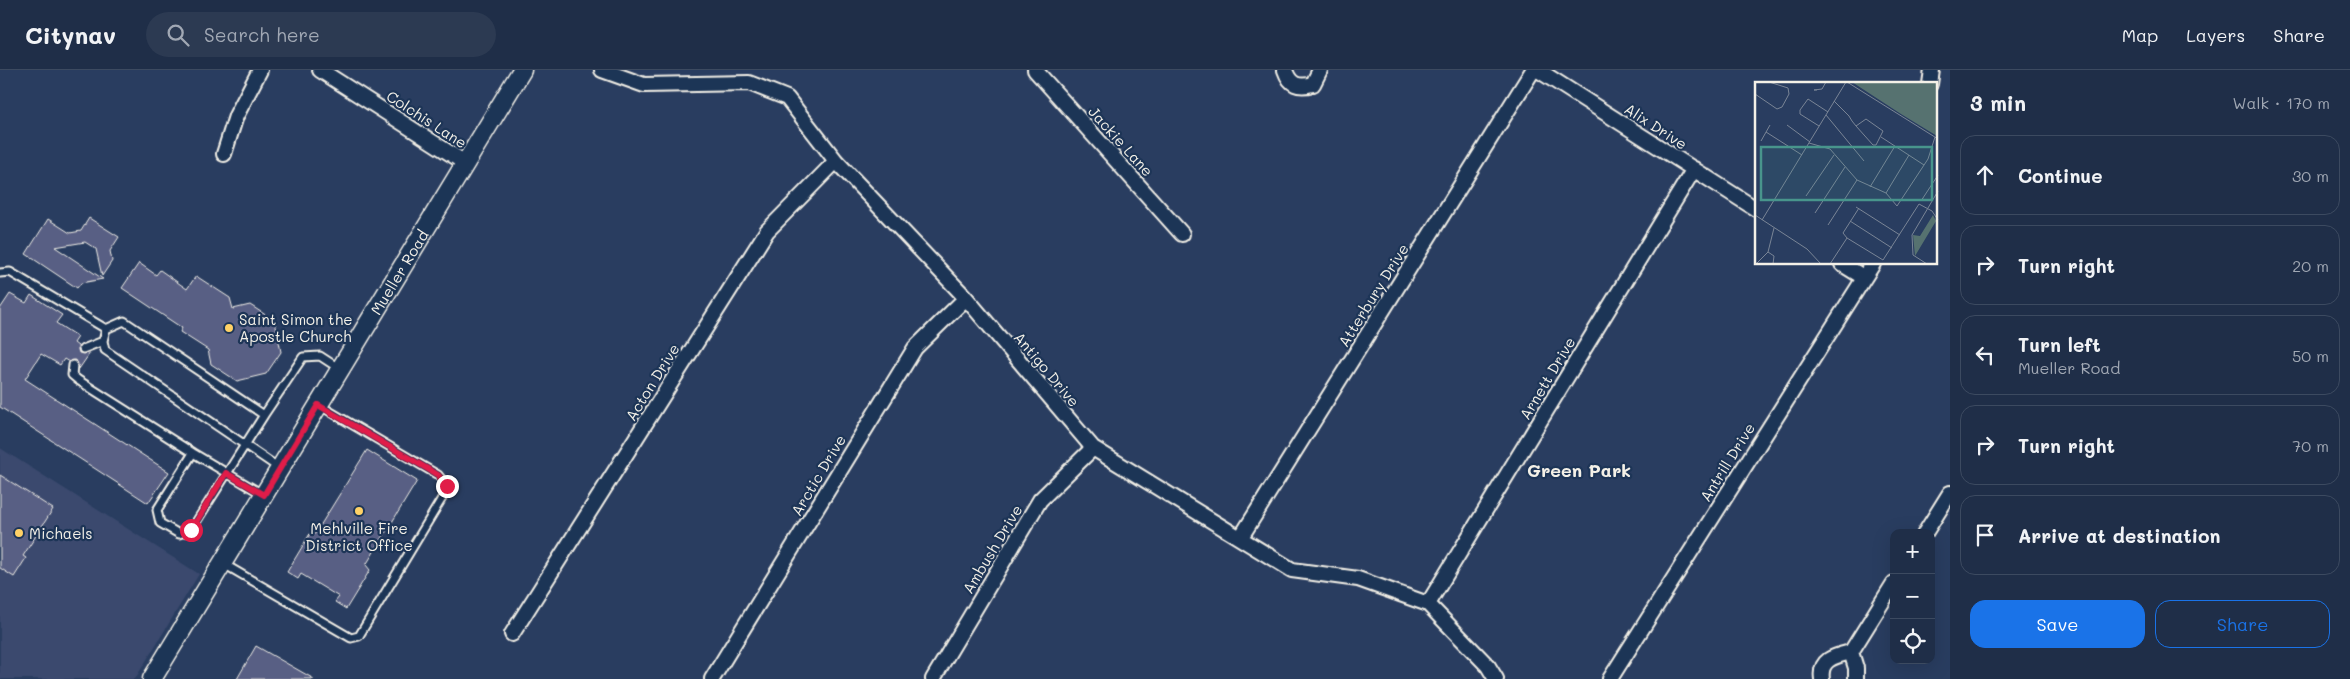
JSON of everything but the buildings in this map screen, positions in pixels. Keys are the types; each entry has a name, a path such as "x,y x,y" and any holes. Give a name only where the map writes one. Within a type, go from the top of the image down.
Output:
{"street":[{"path":"224,154 236,116 260,70"},
{"name":"Colchis Lane","path":"320,70 465,163"},
{"name":"Mueller Road","path":"152,679 522,70"},
{"name":"Antigo Drive","path":"602,70 644,85 749,83 787,98 836,161 966,298 1093,448 1292,570 1358,579 1428,604 1488,666 1496,679"},
{"name":"Jackie Lane","path":"1035,70 1182,234"},
{"path":"1284,70 1290,82 1301,87 1313,84 1320,70"},
{"name":"Atterbury Drive","path":"1241,537 1533,70"},
{"name":"Alix Drive","path":"1538,70 1755,208"},
{"name":"Acton Drive","path":"512,634 767,230 836,161"},
{"name":"Arnett Drive","path":"1428,604 1694,169"},
{"path":"1844,265 1863,277"},
{"name":"Antrill Drive","path":"1610,679 1872,265"},
{"name":"Arctic Drive","path":"712,679 914,348 966,298"},
{"name":"Ambush Drive","path":"933,679 1040,500 1093,448"},
{"path":"1928,529 1950,493"},
{"path":"1822,679 1821,671 1826,660 1833,656 1851,652 1890,589"},
{"path":"1851,652 1856,668 1856,679"}],"lane":[{"path":"0,273 10,272 106,329"},
{"path":"106,329 124,321 264,415"},
{"path":"106,329 103,341 105,350 280,468"},
{"path":"83,349 103,341"},
{"path":"193,453 157,510 160,523 179,534 191,530 226,473 303,357 320,356 340,369"},
{"path":"73,365 72,375 78,380 193,453 264,495"},
{"path":"222,563 351,638 359,636 444,496 447,486 438,475 318,405"}],"shaded area":[{"path":"0,448 199,574 135,679 0,679"}],"place":[{"name":"Saint Simon the Apostle Church","path":"229,328"},
{"name":"Mehlville Fire District Office","path":"359,511"},
{"name":"Michaels","path":"19,533"}],"district":[{"name":"Green Park","path":"1579,470"}],"route":[{"path":"191,530 226,473 264,495 318,405 438,475 447,486"}]}
